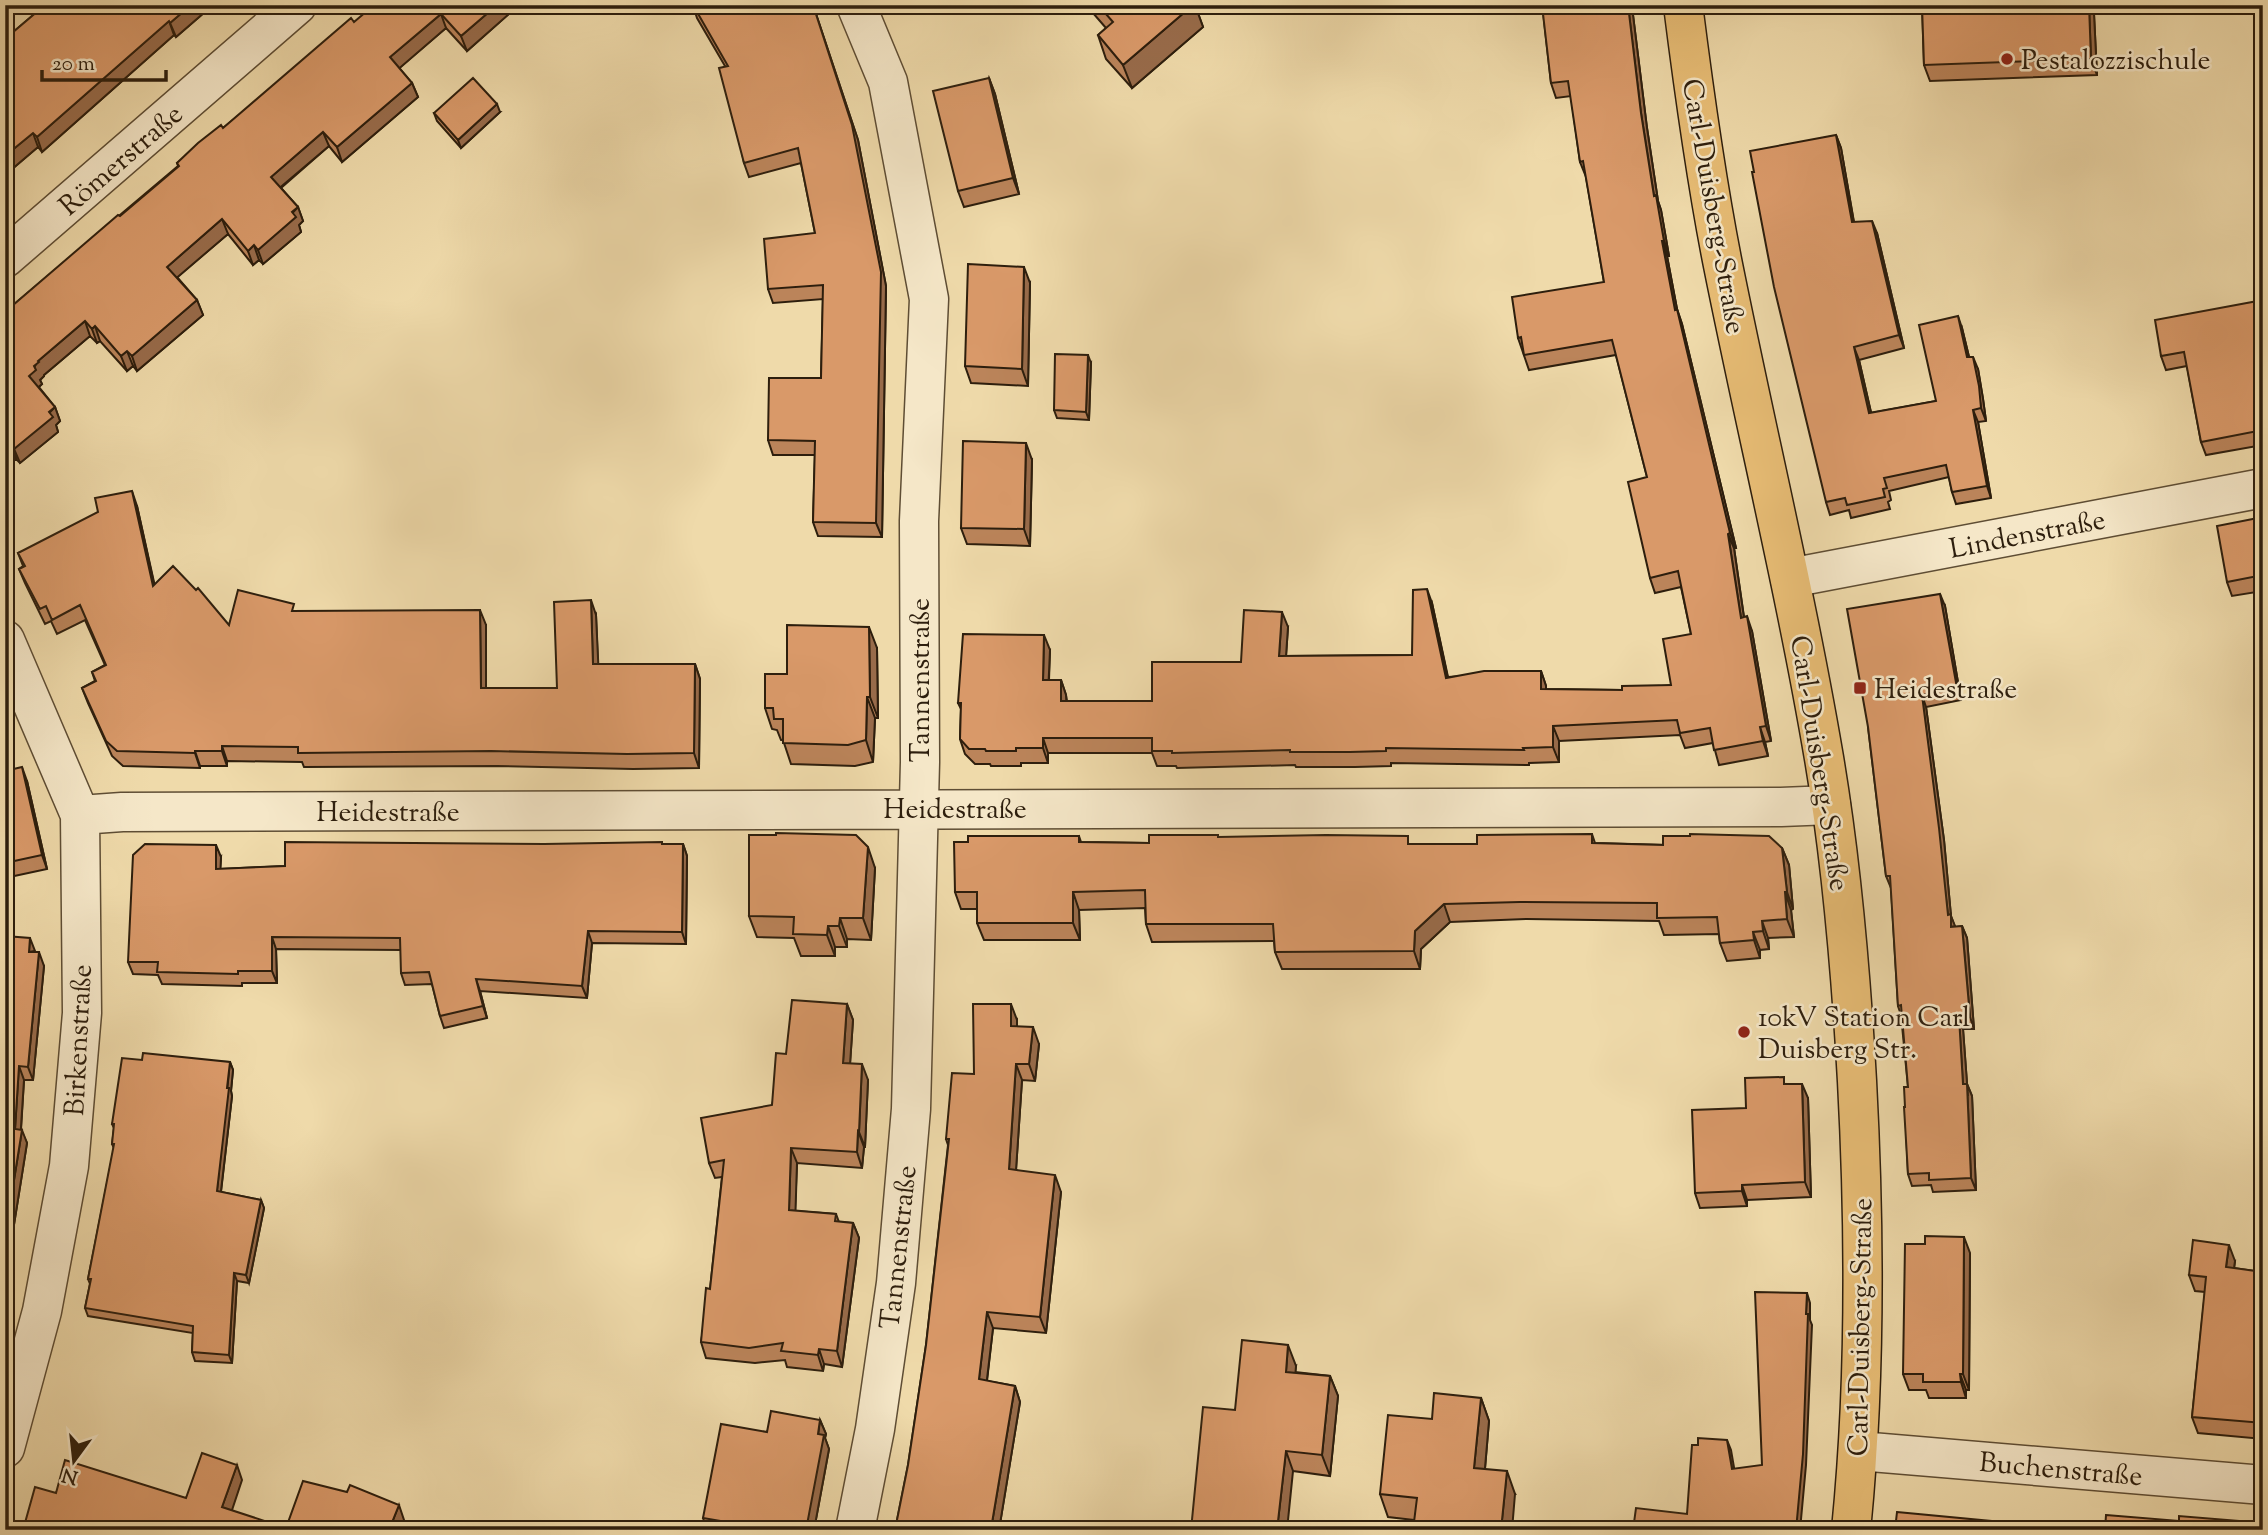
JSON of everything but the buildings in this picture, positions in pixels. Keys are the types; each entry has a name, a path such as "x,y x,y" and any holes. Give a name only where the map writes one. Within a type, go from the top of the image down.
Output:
{"main road":[{"name":"Carl-Duisberg-Straße","path":"1683,5 1693,88 1722,262 1790,578 1831,805 1851,973 1860,1125 1863,1247 1859,1451 1851,1530"}],"street":[{"name":"Römerstraße","path":"5,258 298,5"},
{"name":"Tannenstraße","path":"855,1530 875,1429 896,1283 911,1109 920,762 919,521 929,299 888,82 856,5"},
{"name":"Lindenstraße","path":"1790,578 2263,488"},
{"name":"Birkenstraße","path":"5,640 80,815 82,1013 68,1166 42,1311 5,1448"},
{"name":"Heidestraße","path":"80,815 122,812 1831,805"},
{"name":"Buchenstraße","path":"1859,1451 2263,1485"}],"place":[{"name":"Pestalozzischule","path":"2007,59"},
{"name":"Heidestraße","path":"1860,688"},
{"name":"10kV Station Carl Duisberg Str.","path":"1744,1032"}]}
